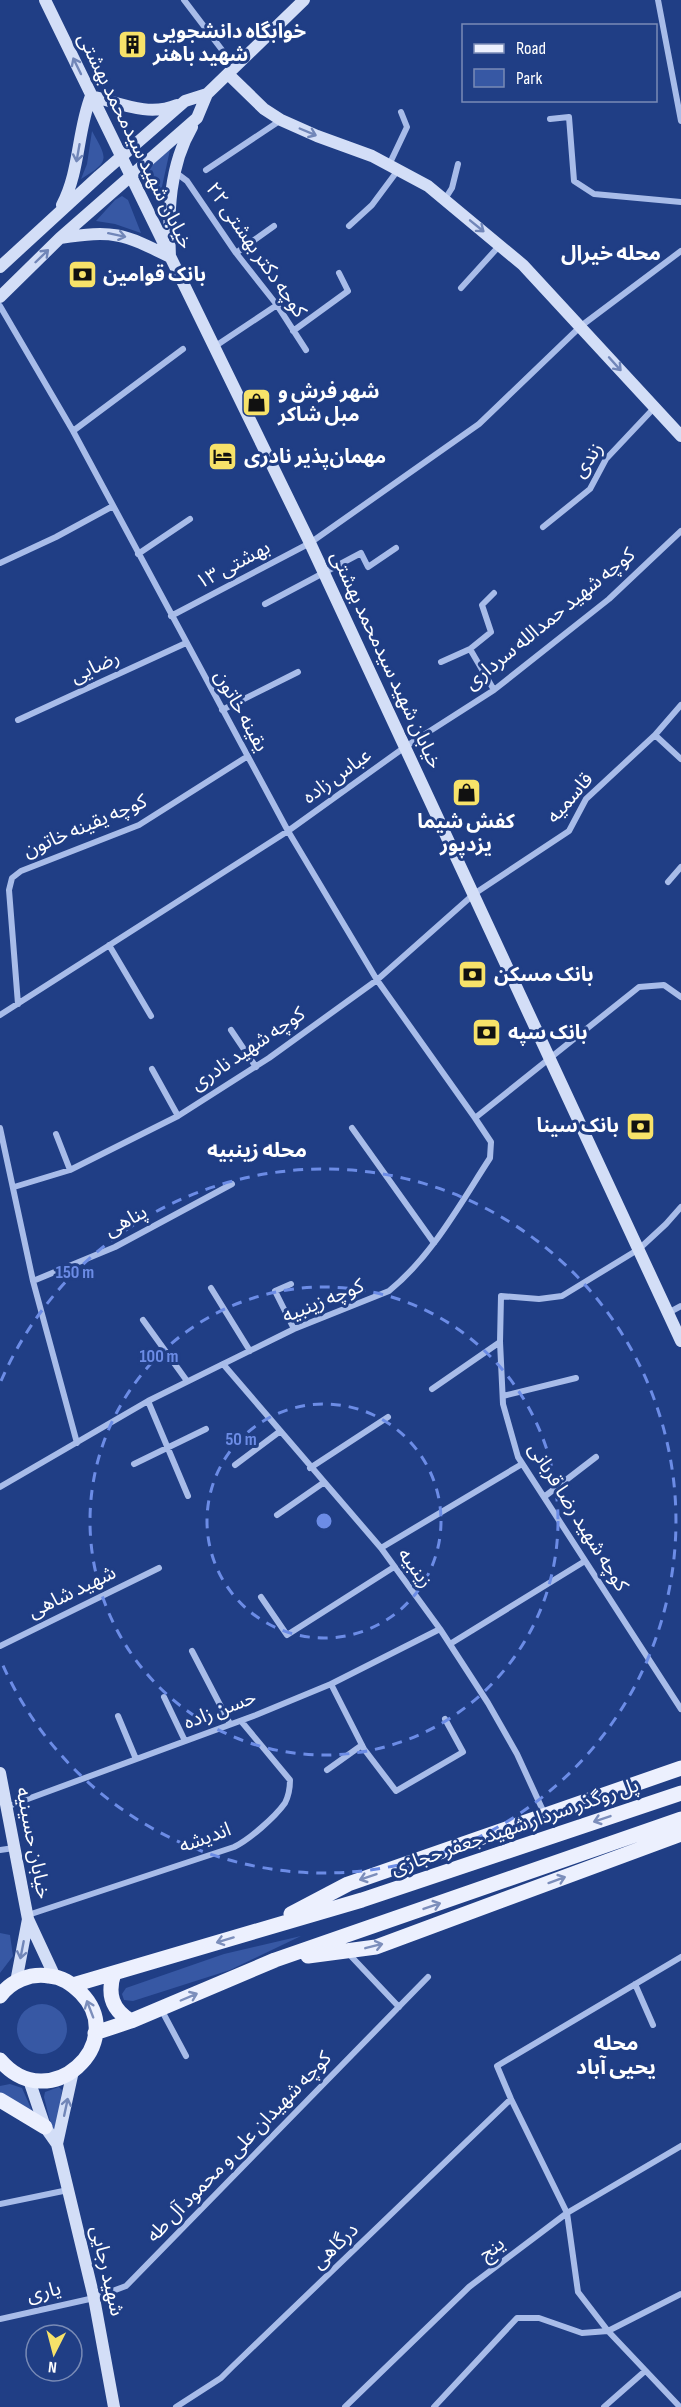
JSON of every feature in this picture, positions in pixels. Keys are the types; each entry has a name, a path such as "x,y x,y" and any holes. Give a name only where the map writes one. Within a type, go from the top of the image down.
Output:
{"main road":[{"name":"خیابان شهید سیدمحمد بهشتی","path":"45,0 310,543 681,1341"},
{"path":"60,238 95,232 116,233 134,239 170,257 168,213 175,172 182,144 207,94 304,0"},
{"path":"231,70 264,109 281,120 372,156 428,186 523,265 681,436"},
{"path":"57,214 71,187 86,109 92,96 140,110 164,110 207,94"},
{"path":"0,267 185,101"},
{"path":"0,297 60,238 197,118"},
{"path":"73,1985 262,1929 348,1884 681,1768"},
{"name":"خیابان حسینیه","path":"0,1773 27,1917"},
{"path":"652,1778 668,1802 674,1817 675,1834"},
{"name":"پل روگذر سردار شهید جعفر حجازی","path":"262,1929 362,1900 681,1793"},
{"path":"275,1960 376,1947 675,1834 681,1819"},
{"path":"95,2033 131,2021 275,1960 675,1834"},
{"path":"27,1917 55,1977"},
{"path":"16,1982 27,1917"},
{"path":"114,1973 110,1986 112,2002 119,2014 131,2021"},
{"path":"0,1996 16,1982 41,1975 55,1977 73,1985 86,1998 94,2015 95,2033 87,2058 73,2071 55,2080 29,2080 2,2066"},
{"name":"شهید رجایی","path":"57,2144 73,2071"},
{"name":"شهید رجایی","path":"29,2080 45,2127 57,2144 94,2298 114,2407"},
{"path":"0,2100 45,2127"}],"street":[{"path":"184,0 231,70"},
{"path":"658,0 681,121"},
{"path":"349,226 372,205 393,167 407,127 401,112"},
{"path":"550,118 569,117 574,181 594,194 681,202"},
{"path":"206,170 281,120"},
{"path":"445,200 452,188 458,164"},
{"name":"کوچه دکتر بهشتی ۲۲","path":"175,172 187,181 236,253 277,305 306,350"},
{"path":"236,253 274,226"},
{"path":"461,288 500,245"},
{"name":"بهشتی ۱۳","path":"171,616 310,543 478,424 581,326 681,251"},
{"path":"293,331 348,291 339,273"},
{"path":"214,347 277,305"},
{"name":"یقینه خاتون","path":"0,306 73,431 288,831 376,980 475,1118"},
{"path":"73,431 183,349"},
{"name":"زندی","path":"543,527 590,489 606,459 655,407"},
{"path":"0,563 56,537 113,506"},
{"path":"138,554 190,519"},
{"name":"کوچه شهید حمدالله سرداری","path":"405,747 495,690 609,599 681,531"},
{"path":"266,604 361,554 368,567 396,549"},
{"path":"441,662 470,649 491,632 482,605 494,593"},
{"name":"رضایی","path":"18,720 186,643"},
{"path":"470,649 495,690"},
{"path":"222,710 298,672"},
{"name":"قاسمیه","path":"474,894 569,831 586,799 655,735 681,705"},
{"path":"655,735 681,759"},
{"name":"عباس زاده","path":"288,831 405,747"},
{"name":"کوچه یقینه خاتون","path":"18,1004 9,890 12,878 21,871 139,825 248,756"},
{"path":"0,1015 288,831"},
{"path":"668,882 681,867"},
{"name":"کوچه شهید نادری","path":"14,1187 70,1170 178,1116 256,1067 376,980 474,894"},
{"path":"109,945 151,1016"},
{"path":"475,1118 639,987 664,985 681,997"},
{"path":"231,1030 256,1067"},
{"path":"152,1069 178,1116"},
{"name":"کوچه زینبیه","path":"0,1487 148,1401 187,1381 294,1329 389,1291 400,1282 434,1243 490,1158 491,1143 475,1118"},
{"path":"0,1128 33,1281 77,1443"},
{"path":"352,1128 434,1243"},
{"path":"56,1134 70,1170"},
{"name":"پناهی","path":"33,1281 115,1247 232,1184"},
{"path":"639,1249 681,1207"},
{"name":"کوچه شهید رضا قربانی","path":"639,1249 562,1296 539,1299 501,1296 500,1341 503,1396 518,1457 681,1709"},
{"path":"291,1284 275,1291 294,1329"},
{"path":"211,1288 250,1351"},
{"path":"668,1313 681,1306"},
{"path":"143,1320 187,1381"},
{"path":"432,1389 500,1341"},
{"name":"زینبیه","path":"223,1364 279,1432 381,1548 440,1629 488,1703 517,1754 545,1815"},
{"path":"503,1396 576,1378"},
{"path":"148,1401 188,1496"},
{"path":"310,1468 388,1417"},
{"path":"134,1464 206,1429"},
{"path":"235,1465 279,1432"},
{"path":"544,1497 596,1457"},
{"path":"381,1548 522,1464"},
{"path":"278,1515 323,1483"},
{"path":"450,1644 585,1561"},
{"path":"261,1598 287,1635 394,1567"},
{"name":"شهید شاهی","path":"0,1646 159,1568"},
{"name":"حسن زاده","path":"6,1807 230,1725 331,1684 440,1629"},
{"path":"192,1651 230,1725"},
{"path":"331,1684 362,1745 396,1791 463,1752 445,1719"},
{"path":"674,1698 681,1694"},
{"path":"164,1697 185,1742"},
{"path":"118,1716 136,1759"},
{"name":"اندیشه","path":"27,1917 234,1847 251,1836 284,1804 290,1792 290,1780 240,1721"},
{"path":"327,1770 362,1745"},
{"path":"0,1850 14,1848"},
{"path":"347,1952 399,2007"},
{"path":"680,2407 608,2331 578,2292 567,2212 497,2066 681,1957"},
{"name":"کوچه شهیدان علی و محمود آل طه","path":"94,2298 126,2286 428,1977"},
{"path":"635,1984 653,2025"},
{"path":"161,2008 186,2056"},
{"name":"درگاهی","path":"176,2407 221,2378 511,2099"},
{"name":"ینج","path":"345,2407 469,2287 567,2212 681,2146"},
{"path":"0,2204 68,2190"},
{"path":"434,2407 517,2318 539,2318 582,2333 608,2331 681,2294"},
{"name":"یاری","path":"0,2319 94,2298"},
{"path":"604,2407 645,2371"}],"green space":[{"path":"92,131 101,148 103,159 97,168 81,179 87,164"},
{"path":"170,150 161,191 149,171 152,162"},
{"path":"122,196 128,200 141,233 115,224 96,221 115,200"},
{"path":"0,1933 10,1935 13,1956 0,1973"},
{"path":"301,1936 230,1970 133,2001 124,2000 122,1994 126,1988 224,1954"},
{"path":"42,2004 51,2006 62,2015 67,2029 65,2038 56,2049 42,2054 33,2052 22,2043 17,2029 19,2020 28,2009"},
{"path":"10,2084 22,2088 33,2113 0,2096 0,2086"},
{"path":"59,2087 62,2090 56,2132 52,2129 44,2097 45,2092"}],"place":[{"name":"خوابگاه دانشجویی شهید باهنر","path":"132,44"},
{"name":"بانک قوامین","path":"82,275"},
{"name":"شهر فرش و مبل شاکر","path":"257,403"},
{"name":"مهمان‌پذیر نادری","path":"223,457"},
{"name":"کفش شیما یزدپور","path":"466,792"},
{"name":"بانک مسکن","path":"473,975"},
{"name":"بانک سپه","path":"487,1033"},
{"name":"بانک سینا","path":"640,1126"}],"district":[{"name":"محله خیرال","path":"611,253"},
{"name":"محله زینبیه","path":"257,1150"},
{"name":"محله یحیی آباد","path":"616,2055"}]}
